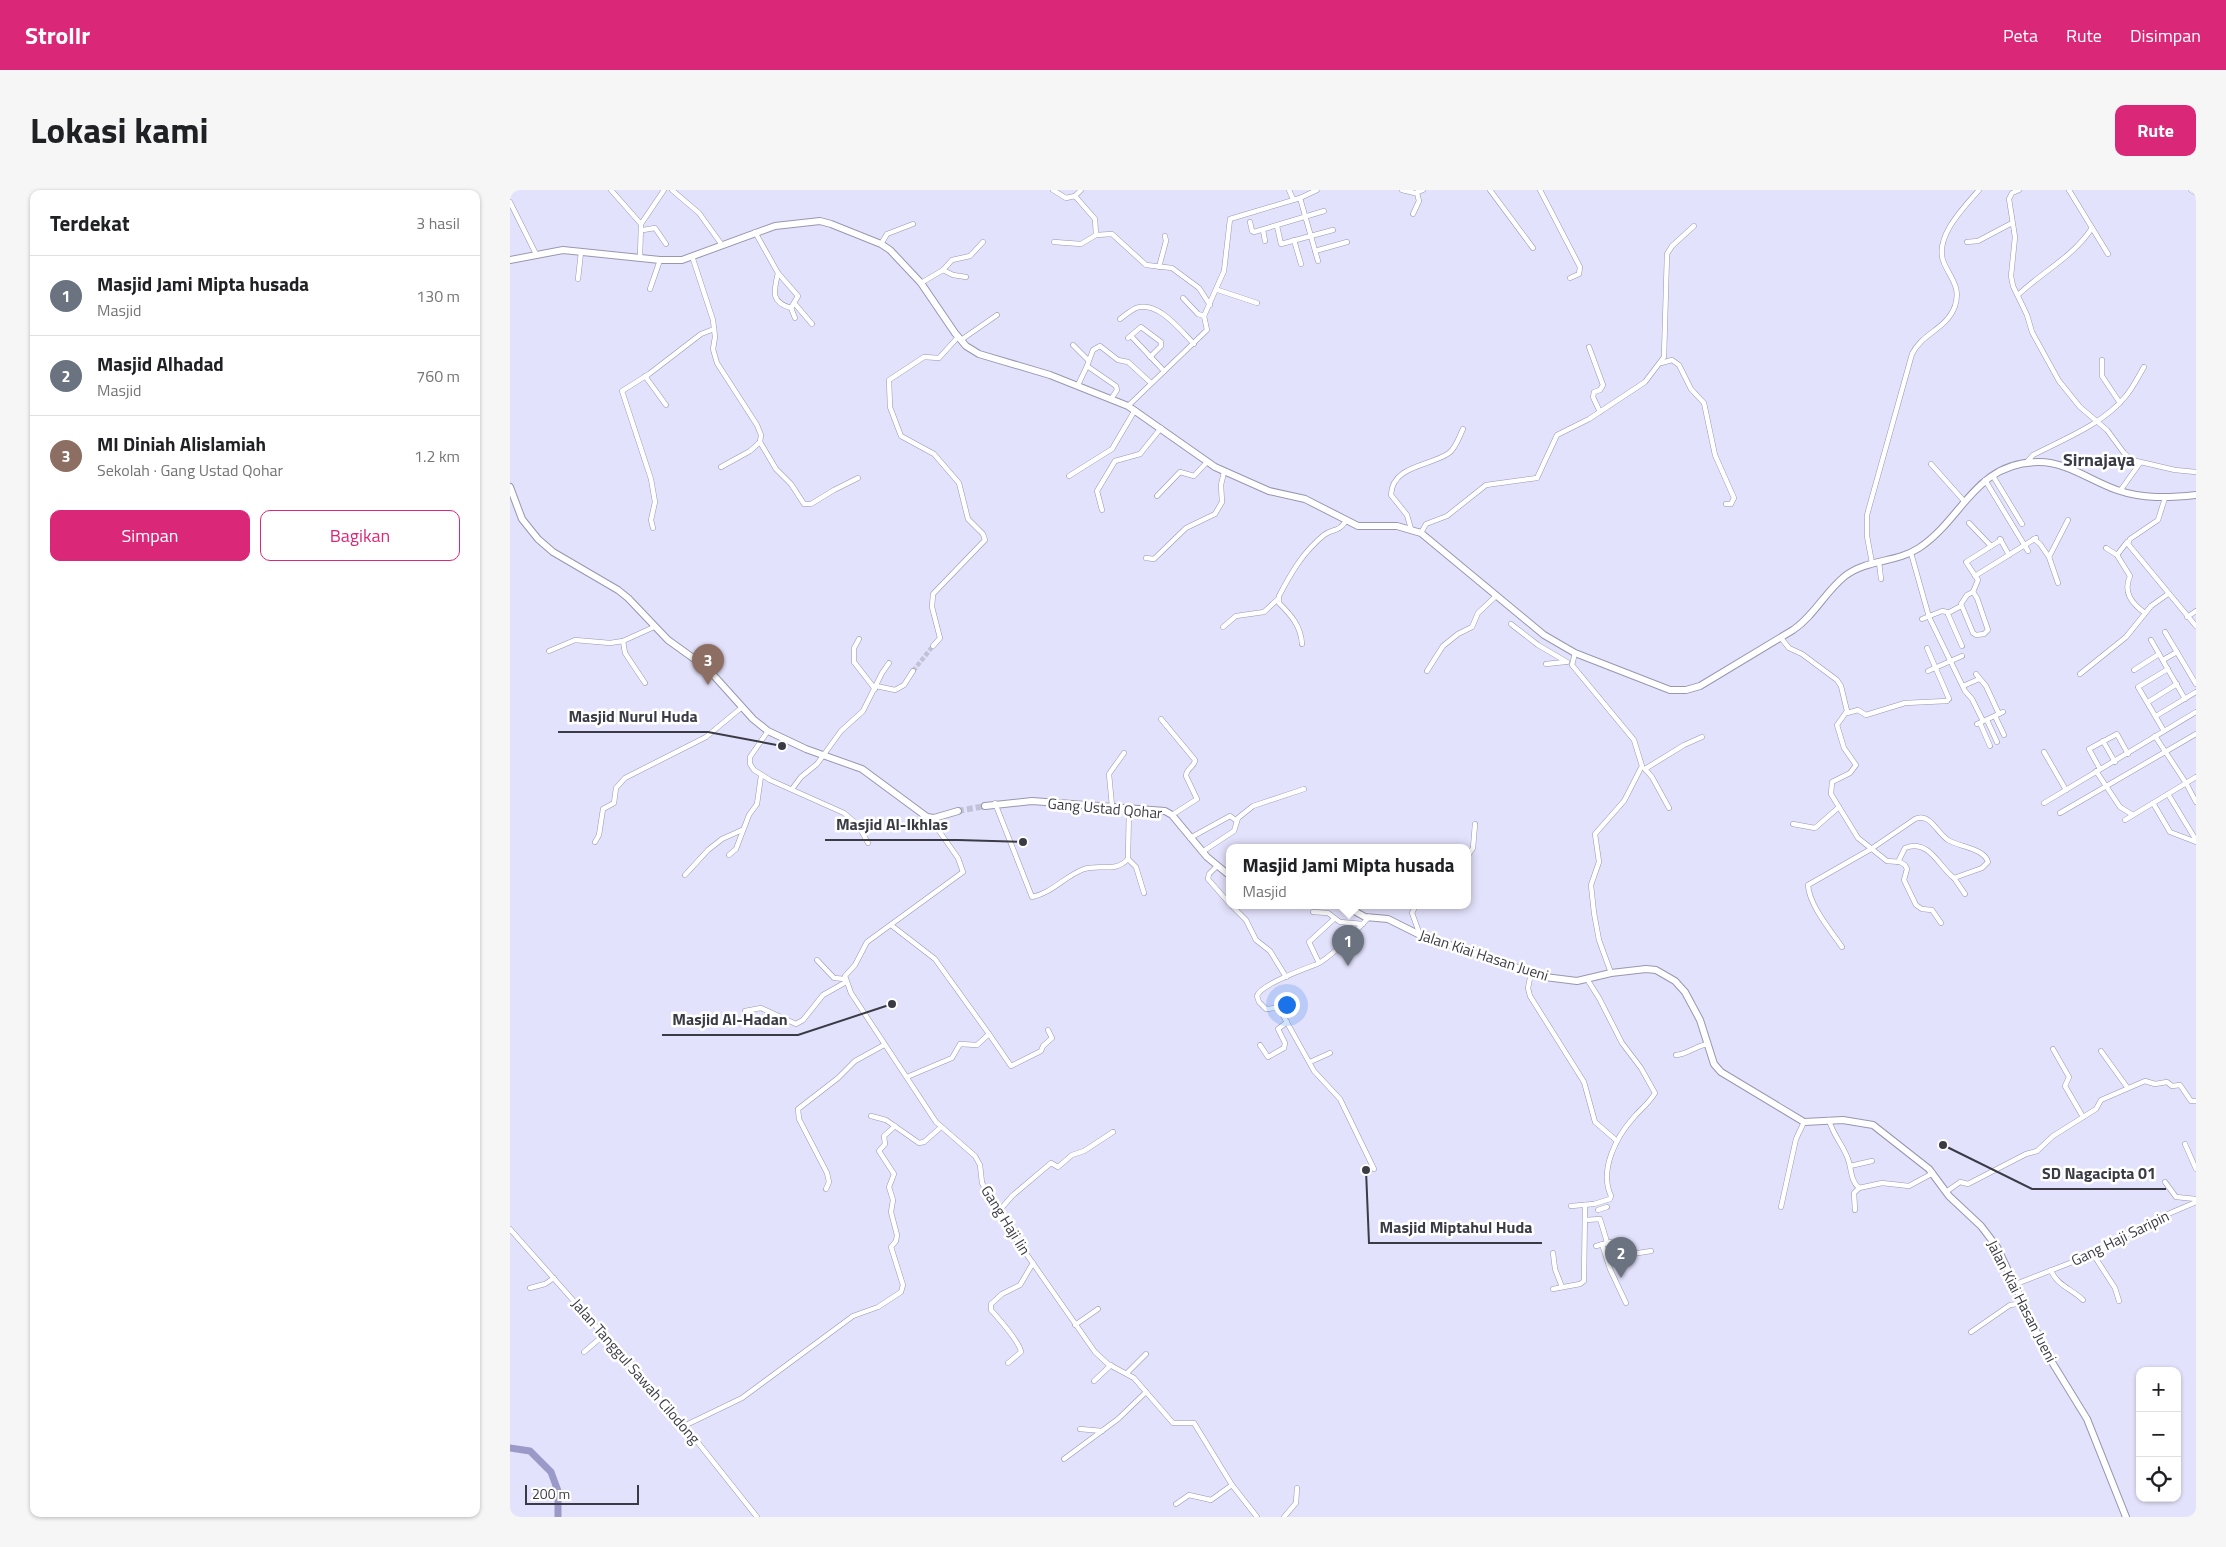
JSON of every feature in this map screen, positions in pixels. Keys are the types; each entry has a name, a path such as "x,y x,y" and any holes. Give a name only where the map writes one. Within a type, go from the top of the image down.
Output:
{"street":[{"path":"611,190 641,224 643,230 641,255"},
{"path":"641,224 664,190"},
{"path":"672,190 699,213 722,244"},
{"path":"1053,190 1066,198 1075,196 1081,190"},
{"path":"1289,190 1293,199"},
{"path":"1128,406 1207,330 1204,316 1218,290 1227,258 1230,219 1300,198 1317,190"},
{"path":"1402,190 1418,192 1423,190"},
{"path":"1490,190 1533,248"},
{"path":"1540,190 1580,267 1579,274 1570,278"},
{"path":"1881,579 1867,536 1867,515 1911,359 1917,344 1941,327 1956,304 1956,283 1942,257 1945,239 1959,214 1980,190"},
{"path":"2019,190 2012,193 2009,199 2015,244 2011,280 2028,315 2032,332 2059,381 2080,407 2107,430 2124,453 2132,460 2175,470 2196,472"},
{"path":"2069,190 2108,254"},
{"path":"2191,190 2196,193"},
{"path":"1412,214 1419,201 1418,192"},
{"path":"1075,196 1095,220 1096,235"},
{"path":"1300,198 1318,261"},
{"path":"510,202 536,254"},
{"path":"1250,222 1252,232 1324,212"},
{"path":"510,260 563,250 641,255 660,260 682,260 755,232 782,225 820,221 883,240 922,282 943,319 960,338 979,354 1078,386 1128,406 1133,413 1161,428 1207,462 1224,472 1276,494 1305,499 1346,521 1361,526 1392,525 1421,533 1544,635 1575,653 1663,689 1686,690 1717,677 1781,638 1806,620 1843,578 1858,568 1911,553 1938,532 1964,501 1985,480 1993,476 2026,464 2039,462 2060,465 2120,491 2139,496 2165,498 2196,495"},
{"path":"1967,242 1978,241 2012,223"},
{"path":"883,240 912,224"},
{"path":"1277,226 1281,243 1333,230"},
{"path":"1421,533 1426,524 1447,516 1483,487 1537,478 1555,436 1600,412 1645,382 1666,351 1668,291 1665,264 1667,254 1672,246 1694,226"},
{"path":"643,230 655,228 666,244"},
{"path":"2018,295 2035,278 2068,256 2092,228"},
{"path":"1263,230 1265,241"},
{"path":"755,232 778,273 797,294 793,306 795,318"},
{"path":"1054,242 1081,244 1096,235 1116,236 1124,247 1142,263 1150,267 1172,268 1199,288 1210,305"},
{"path":"1158,267 1166,240 1165,236"},
{"path":"1294,240 1301,264"},
{"path":"922,282 943,270 952,260 970,256 983,242"},
{"path":"1315,251 1347,242"},
{"path":"578,279 581,252"},
{"path":"692,256 714,329 713,349 717,363 758,425 761,435 760,442 776,469 789,481 804,504 811,504 858,478"},
{"path":"650,289 660,260"},
{"path":"943,270 953,275 966,277"},
{"path":"778,273 775,290 776,299 781,304 793,306 812,324"},
{"path":"1218,290 1257,304"},
{"path":"1183,298 1197,313 1204,316"},
{"path":"1120,319 1137,308 1149,308 1164,315 1194,344"},
{"path":"933,646 940,638 932,607 934,594 985,540 983,534 968,519 959,483 934,454 901,436 890,407 889,380 924,357 939,358 960,338 997,315"},
{"path":"1150,357 1161,346 1161,342 1143,327 1139,328 1130,337 1150,357 1164,371"},
{"path":"652,528 651,520 654,502 650,479 622,393 625,387 645,376 696,338 714,329"},
{"path":"1073,345 1088,360"},
{"path":"1078,386 1088,360 1096,347 1100,346 1118,360 1128,362 1151,383"},
{"path":"1589,347 1602,385 1593,397 1600,412"},
{"path":"1666,351 1679,366 1691,389 1704,403 1715,455 1734,498 1731,504 1726,504"},
{"path":"1657,365 1664,361 1672,360"},
{"path":"2102,360 2102,376 2120,403"},
{"path":"1087,366 1116,386 1117,390 1111,399"},
{"path":"2026,464 2033,455 2096,421 2120,403 2144,367"},
{"path":"645,376 666,405"},
{"path":"1069,476 1112,449 1133,413"},
{"path":"1102,510 1097,491 1115,461 1140,454 1161,428"},
{"path":"1411,529 1407,515 1391,494 1396,483 1401,475 1415,466 1449,453 1463,429"},
{"path":"721,467 750,451 760,442"},
{"path":"1157,496 1180,472 1194,476 1207,462"},
{"path":"2120,491 2140,462"},
{"path":"1931,464 1964,501"},
{"path":"1146,558 1154,559 1186,528 1215,514 1222,502 1221,485 1224,472"},
{"path":"1993,476 2023,523 2015,528"},
{"path":"1985,480 2028,551"},
{"path":"510,487 522,520 538,539 553,552 618,590 674,645 707,668 741,708 768,731 823,755 862,769 916,811 930,818 958,858 963,872 867,942 846,981 823,995 803,1020 796,1024 761,1008 744,1011"},
{"path":"2117,555 2128,542 2158,520 2165,498"},
{"path":"2049,557 2068,520"},
{"path":"1223,627 1236,616 1264,612 1278,599 1306,551 1327,533 1340,529 1346,521"},
{"path":"1969,523 1991,546"},
{"path":"1975,576 2035,538 2049,557 2058,583"},
{"path":"1973,592 1978,598 1988,630 1976,635 1973,633 1961,606 1963,599 1973,592 1978,580 1966,562 2000,539 2009,555"},
{"path":"2128,542 2168,594 2196,626"},
{"path":"2106,548 2117,555 2130,576 2126,586 2128,595 2136,606 2145,613"},
{"path":"1911,553 1929,617 1982,722 1997,742"},
{"path":"2080,674 2126,637 2145,613 2168,594"},
{"path":"1427,671 1443,646 1458,634 1472,627 1478,613 1496,596"},
{"path":"1278,599 1299,628 1302,644"},
{"path":"1922,620 1942,611 1948,613 1961,606"},
{"path":"2187,617 2196,611"},
{"path":"1948,613 1962,646"},
{"path":"1511,624 1538,645 1572,664 1634,740 1644,768 1652,777 1668,808"},
{"path":"549,651 575,640 604,643 623,641 654,627"},
{"path":"2166,632 2196,684"},
{"path":"1781,638 1789,648 1802,654 1837,680 1841,686 1847,713"},
{"path":"859,639 854,648 854,662 862,675 876,687 895,690 904,685 913,671"},
{"path":"2151,640 2186,699"},
{"path":"623,641 625,653 645,683"},
{"path":"1927,648 1948,700 1905,703 1865,715 1858,710 1847,713 1837,725 1846,751 1856,765 1853,772 1834,781 1830,785 1830,794 1858,838 1887,862 1898,862 1906,867 1904,880 1916,905 1922,909 1932,910 1941,923"},
{"path":"2163,660 2177,652"},
{"path":"1572,664 1575,653"},
{"path":"2134,670 2159,654"},
{"path":"1928,671 1962,656"},
{"path":"1546,664 1558,661 1567,662"},
{"path":"792,789 801,776 818,764 841,730 863,711 882,673 889,664"},
{"path":"2164,731 2138,687 2168,669"},
{"path":"1963,686 1978,677 1986,686 1999,714 2004,735"},
{"path":"2148,702 2177,684"},
{"path":"2156,716 2196,692"},
{"path":"595,842 599,835 603,809 614,804 616,788 625,778 706,736 741,708"},
{"path":"2044,803 2196,712"},
{"path":"1982,722 1999,714"},
{"path":"1161,719 1195,760 1194,765 1187,771 1186,776 1197,799 1172,815"},
{"path":"1982,722 1990,746"},
{"path":"768,731 750,757 751,767 761,776 848,817 858,825 863,839 868,843"},
{"path":"2128,754 2117,734 2089,749 2107,787 2120,807 2133,815"},
{"path":"2060,813 2196,734"},
{"path":"2156,736 2196,801"},
{"path":"1611,973 1599,940 1594,913 1591,885 1599,862 1595,833 1622,804 1644,768 1702,737"},
{"path":"2103,741 2115,762"},
{"path":"2044,752 2066,790"},
{"path":"1112,806 1109,774 1124,753"},
{"path":"729,855 736,848 742,830 757,804 761,776"},
{"path":"2125,820 2196,777"},
{"path":"1202,852 1234,831 1237,821 1248,809 1258,803 1304,789"},
{"path":"2168,794 2196,841"},
{"name":"Gang Ustad Qohar","path":"985,806 995,803 1032,801 1158,809 1172,815 1202,852 1226,873"},
{"path":"995,803 1032,897 1049,891 1070,876 1085,869 1113,869 1128,860"},
{"path":"2154,803 2170,832 2196,841"},
{"path":"1129,807 1128,860 1136,867 1144,893"},
{"path":"1794,824 1815,828 1839,808"},
{"path":"930,818 958,811"},
{"path":"1190,838 1230,816 1237,821"},
{"path":"1842,947 1824,922 1809,892 1808,885 1871,849 1915,819 1924,817 1945,838 1972,849 1988,860 1984,866 1954,878"},
{"path":"1471,851 1475,824"},
{"path":"685,875 708,850 722,839 742,830"},
{"path":"1898,862 1905,848 1921,846 1930,852 1954,878 1965,894"},
{"path":"1217,866 1208,878 1226,899"},
{"path":"1235,909 1246,920 1256,940 1270,951 1286,977"},
{"path":"1353,909 1369,918 1319,963 1261,989 1257,996 1259,1002 1266,1009 1278,1009 1317,1075 1340,1099 1374,1169"},
{"path":"1414,909 1412,913 1420,935"},
{"path":"1313,912 1328,913 1334,919 1363,924"},
{"name":"Jalan Kiai Hasan Jueni","path":"1369,918 1388,919 1420,935 1531,973 1572,982 1611,973 1650,969 1676,982 1685,992 1700,1020 1718,1069 1804,1122 1829,1120 1858,1121 1873,1125 1933,1173 1946,1192 1992,1239 2016,1284 2047,1354 2090,1424 2126,1517"},
{"path":"1319,963 1309,942 1334,919"},
{"path":"891,925 935,959 1011,1066 1040,1052 1043,1046 1052,1038 1048,1030"},
{"path":"817,960 834,978 846,981"},
{"path":"1531,973 1528,988 1530,996 1584,1082 1595,1122 1617,1141"},
{"path":"1587,979 1599,998 1622,1044 1641,1068 1655,1091 1654,1096 1633,1118 1617,1141 1611,1157 1606,1184 1611,1198 1607,1206 1598,1210"},
{"name":"Gang Haji Iin","path":"846,981 856,1003 940,1128 975,1156 980,1165 982,1183 1010,1232 1095,1352 1111,1365 1127,1373 1174,1422 1180,1424 1190,1421 1195,1424 1232,1485 1257,1517"},
{"path":"1260,1045 1268,1057 1284,1048 1285,1043 1278,1029 1287,1022"},
{"path":"907,1077 952,1058 960,1044 977,1045 989,1034"},
{"path":"1676,1055 1688,1053 1695,1047 1708,1044"},
{"path":"826,1189 829,1182 827,1173 798,1119 798,1109 838,1078 855,1061 884,1045"},
{"path":"2053,1050 2068,1077 2065,1086 2083,1116"},
{"path":"2101,1052 2127,1087"},
{"path":"1310,1062 1330,1053"},
{"path":"1946,1192 1960,1182 1968,1184 2026,1154 2037,1151 2053,1136 2097,1109 2100,1100 2146,1080 2155,1084 2167,1082 2173,1086 2182,1085 2191,1101 2196,1101"},
{"path":"871,1116 895,1126 921,1143 940,1128"},
{"path":"1829,1120 1832,1132 1844,1150 1850,1166 1852,1180 1859,1188"},
{"path":"1781,1207 1796,1139 1804,1122"},
{"path":"684,1426 742,1398 853,1316 878,1308 901,1292 902,1279 891,1247 896,1241 897,1235 891,1212 893,1200 889,1187 894,1174 879,1150 886,1144 884,1136 895,1126"},
{"path":"999,1211 1012,1196 1051,1163 1058,1167 1072,1155 1084,1151 1113,1132"},
{"path":"2185,1144 2196,1169"},
{"path":"1850,1166 1872,1161"},
{"path":"1855,1210 1854,1193 1859,1188 1882,1183 1909,1186 1933,1173"},
{"path":"2165,1182 2176,1197 2196,1201"},
{"name":"Gang Haji Saripin","path":"2016,1284 2093,1254 2146,1223 2196,1201"},
{"path":"1553,1289 1580,1284 1584,1281 1585,1205"},
{"path":"1571,1206 1607,1206"},
{"path":"1585,1220 1600,1218 1610,1269 1626,1303"},
{"name":"Jalan Tanggul Sawah Cilodong","path":"510,1229 552,1280 684,1426 757,1517"},
{"path":"1596,1246 1605,1243 1615,1244 1626,1255 1651,1251"},
{"path":"1553,1253 1555,1269 1562,1287"},
{"path":"2093,1254 2115,1288 2119,1302"},
{"path":"1008,1363 1021,1352 1020,1347 1006,1331 1001,1320 991,1310 991,1304 1002,1294 1020,1285 1033,1263"},
{"path":"2051,1270 2056,1281 2071,1288 2083,1300"},
{"path":"530,1288 552,1280"},
{"path":"1971,1332 2010,1305 2024,1303"},
{"path":"1075,1325 1098,1309"},
{"path":"584,1352 602,1336"},
{"path":"1127,1373 1146,1354"},
{"path":"1094,1381 1111,1365"},
{"path":"1064,1459 1102,1431 1146,1392"},
{"path":"1080,1429 1102,1431"},
{"path":"1176,1504 1189,1495 1211,1500 1232,1485"},
{"path":"1284,1517 1296,1503 1298,1488"}],"waterway":[{"path":"510,1448 530,1451 551,1472 558,1491 558,1517"}],"tunnel":[{"path":"913,671 933,646"},
{"path":"958,811 985,806"}],"place":[{"name":"MI Diniah Alislamiah","path":"708,685"},
{"name":"Masjid Nurul Huda","path":"782,746"},
{"name":"Masjid Al-Ikhlas","path":"1023,842"},
{"name":"Masjid Jami Mipta husada","path":"1348,966"},
{"name":"Masjid Al-Hadan","path":"892,1004"},
{"name":"SD Nagacipta 01","path":"1943,1145"},
{"name":"Masjid Miptahul Huda","path":"1366,1170"},
{"name":"Masjid Alhadad","path":"1621,1278"}],"district":[{"name":"Sirnajaya","path":"2099,459"}]}
